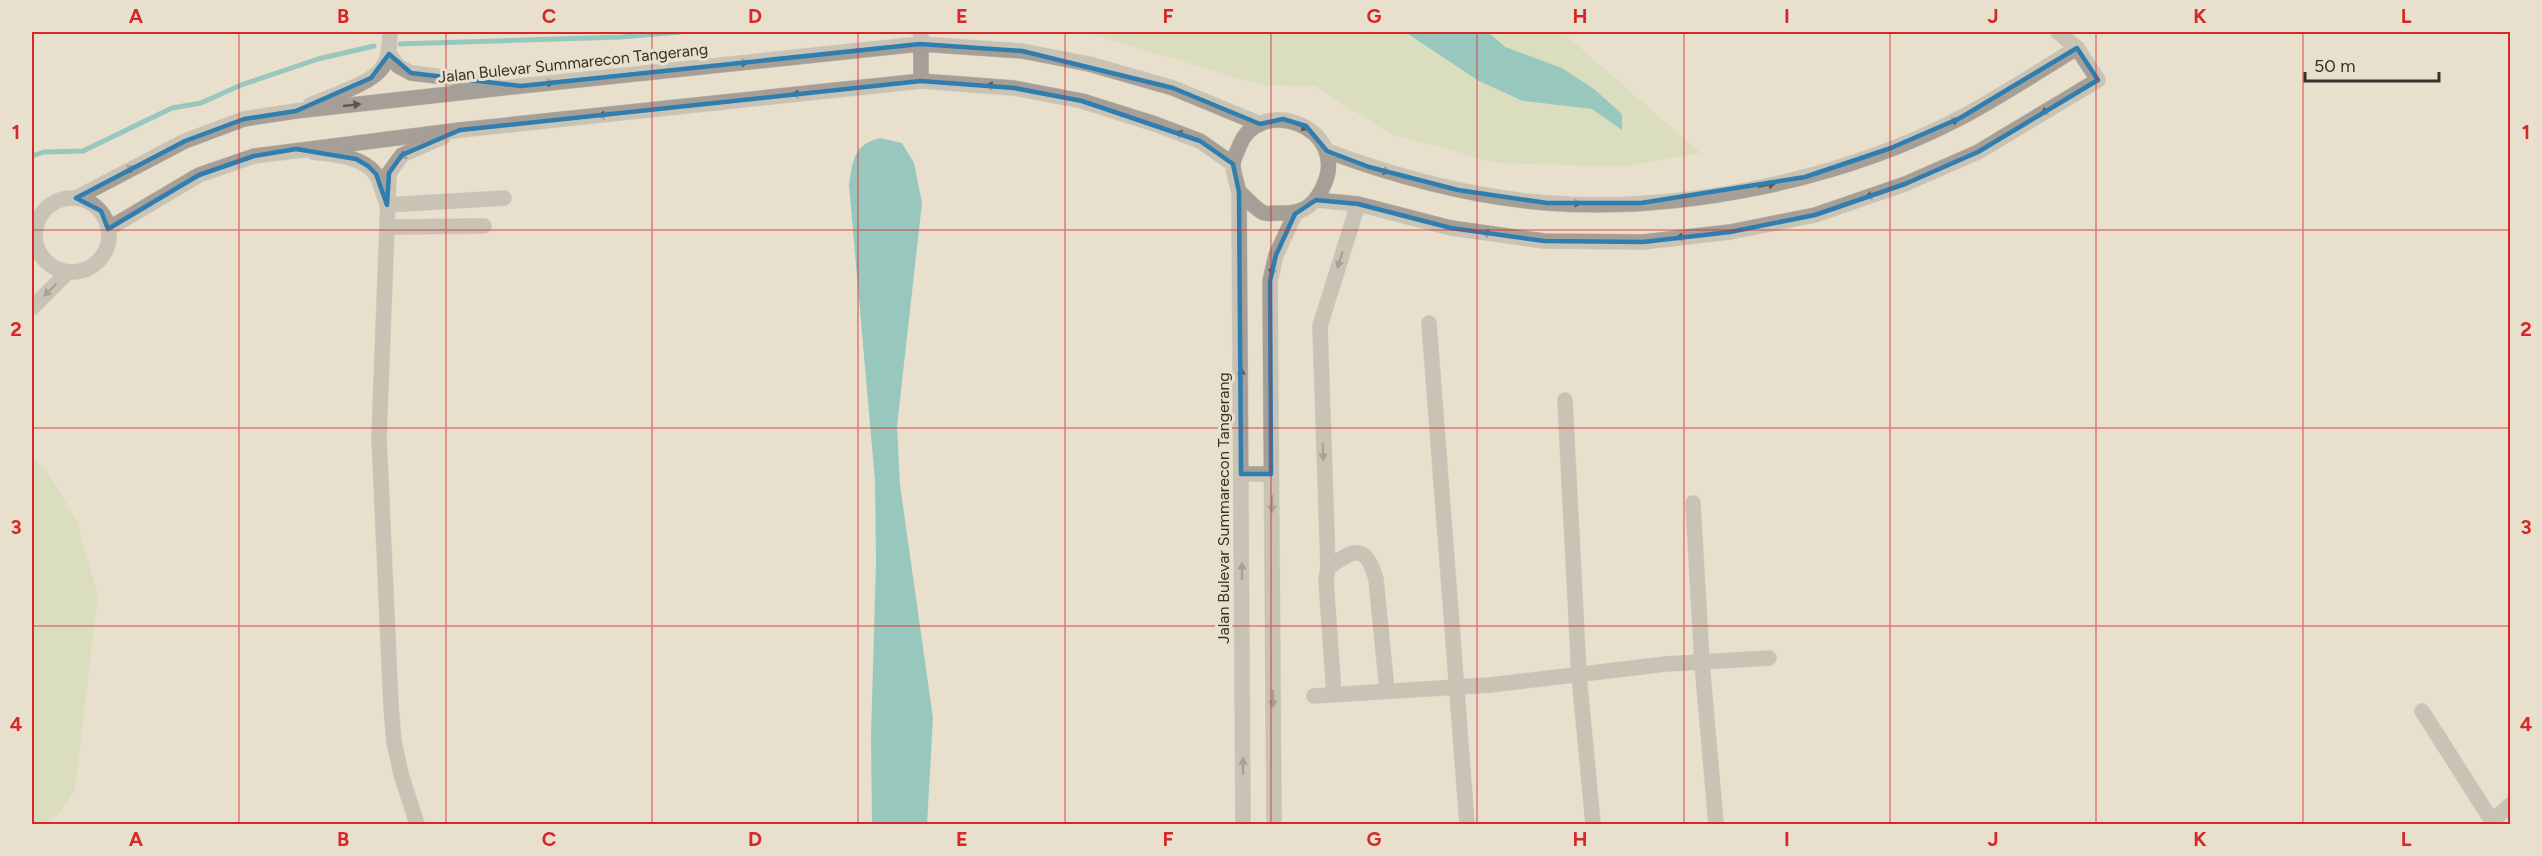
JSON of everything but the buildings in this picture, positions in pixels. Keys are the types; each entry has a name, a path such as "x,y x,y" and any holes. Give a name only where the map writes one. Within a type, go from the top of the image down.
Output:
{"street":[{"path":"296,111 371,78 381,70 389,54 390,32"},
{"path":"1316,200 1358,204 1451,228 1544,241 1643,242 1730,232 1815,214 1905,184 1978,152 2098,80 2077,48 2058,32"},
{"path":"920,38 921,81"},
{"name":"Jalan Bulevar Summarecon Tangerang","path":"68,272 51,265 34,243 42,213 57,201 76,198 185,141 244,119 920,38 1022,51 1089,64 1173,88 1260,124 1283,119 1306,126 1323,144 1327,152"},
{"path":"1274,825 1270,281 1276,255 1295,214 1316,200 1328,177 1327,152 1370,167 1458,190 1547,202 1641,203 1723,194 1805,177 1891,148 1960,118 2077,48"},
{"path":"389,54 398,66 411,73 521,86"},
{"path":"108,229 199,176 254,156 460,130 921,81 1014,88 1082,101 1200,141 1233,164 1241,140 1260,124"},
{"path":"417,825 416,814 401,774 394,742 380,495 378,437 388,227 387,205 389,173 402,155 460,130"},
{"path":"296,149 356,159 368,166 376,174 387,205"},
{"name":"Jalan Bulevar Summarecon Tangerang","path":"1233,164 1239,192 1243,825"},
{"path":"1239,192 1263,213 1295,214"},
{"path":"32,308 68,272 87,269 102,257 109,239 101,211 85,200 76,198"},
{"path":"387,205 504,198"},
{"path":"1334,694 1326,580 1328,568 1320,326 1358,204"},
{"path":"388,227 484,226"},
{"path":"1429,323 1467,825"},
{"path":"1565,400 1579,675 1593,825"},
{"path":"1241,474 1271,474"},
{"path":"1692,503 1702,663 1716,825"},
{"path":"1328,568 1349,552 1356,552 1366,557 1371,564 1376,579 1387,691"},
{"path":"1314,696 1457,687 1665,664 1769,658"},
{"path":"2422,711 2493,823 2511,806"}],"highlighted area":[{"path":"920,44 1022,51 1173,88 1260,124 1283,119 1306,126 1327,151 1369,167 1458,190 1547,203 1641,203 1805,177 1891,148 1960,118 2077,48 2098,80 1978,152 1905,184 1815,215 1730,232 1643,242 1544,241 1451,228 1358,204 1316,200 1295,214 1276,255 1270,281 1271,474 1241,474 1239,192 1233,164 1200,141 1082,101 1014,88 921,81 460,130 402,155 389,173 387,205 376,174 368,166 356,159 296,149 254,156 199,175 108,229 101,211 76,198 185,141 244,119 296,111 371,78 389,54 411,73 521,86"}],"green space":[{"path":"1084,32 1562,32 1701,153 1621,167 1497,163 1390,134 1315,86 1261,85"},
{"path":"32,457 46,470 77,521 98,596 75,789 53,819 40,824 32,824"}],"water":[{"path":"1405,32 1488,32 1505,47 1562,68 1594,89 1622,114 1622,130 1592,109 1523,101 1479,81"},
{"path":"880,138 902,143 914,163 922,203 897,426 900,485 933,718 927,824 872,824 875,481 849,185 853,161 859,149"}],"waterway":[{"path":"400,44 621,37 680,32"},
{"path":"32,156 44,152 83,151 172,108 201,103 241,85 318,59 374,46"}]}
